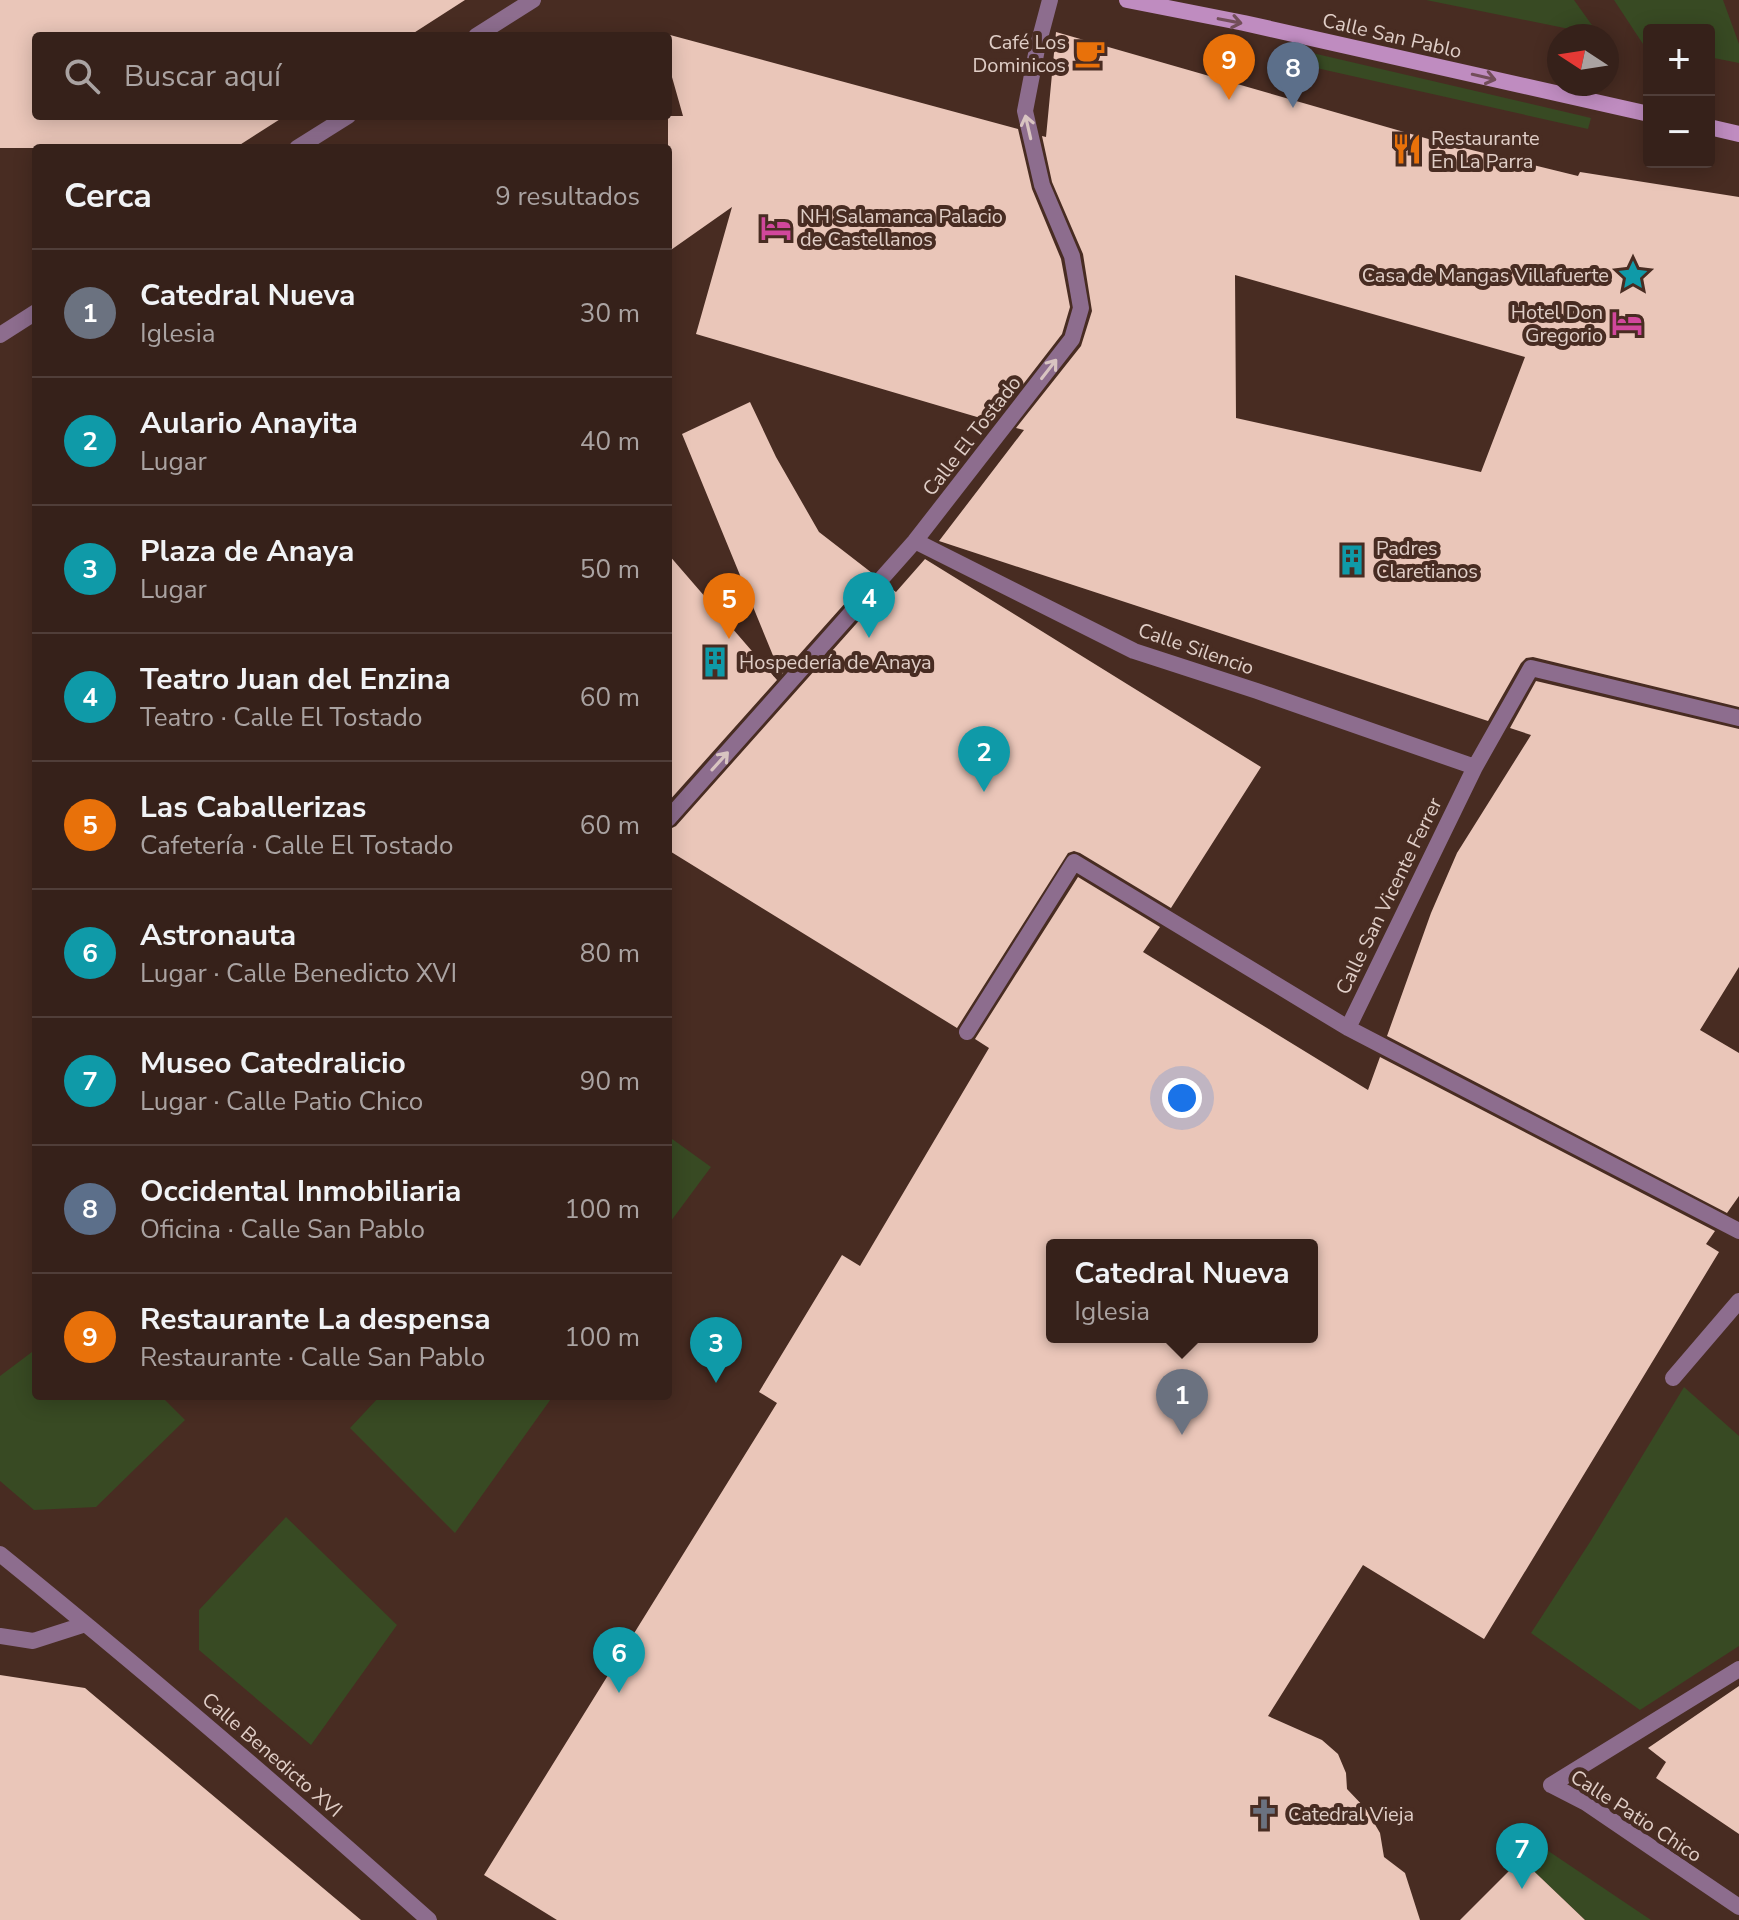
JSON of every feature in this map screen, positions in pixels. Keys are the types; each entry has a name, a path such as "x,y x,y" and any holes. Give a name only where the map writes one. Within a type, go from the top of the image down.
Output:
{"main road":[{"name":"Calle San Pablo","path":"1127,0 1244,23 1643,113"},
{"path":"1715,128 1739,134"}],"street":[{"path":"482,32 533,0"},
{"name":"Calle El Tostado","path":"672,814 915,541 1072,339 1081,308 1072,256 1042,185 1025,111 1050,0"},
{"path":"303,144 342,120"},
{"path":"0,335 32,315"},
{"name":"Calle Silencio","path":"915,541 1134,651 1475,767"},
{"name":"Calle San Vicente Ferrer","path":"1739,718 1531,668 1475,767 1348,1028 1739,1231"},
{"path":"967,1032 1074,862 1348,1028"},
{"path":"1673,1378 1739,1301"},
{"name":"Calle Benedicto XVI","path":"0,1554 296,1801 429,1920"},
{"path":"0,1636 33,1641 86,1624"},
{"name":"Calle Patio Chico","path":"1739,1669 1551,1785 1586,1803 1739,1907"}],"green space":[{"path":"1426,0 1574,0 1591,24 1547,24"},
{"path":"1614,0 1723,0 1739,44 1739,63 1715,58 1715,24 1643,24 1643,44"},
{"path":"1308,52 1591,118 1588,129 1303,65"},
{"path":"672,1139 711,1167 672,1220"},
{"path":"32,1352 32,1400 165,1400 185,1420 96,1507 34,1510 0,1481 0,1376"},
{"path":"1684,1387 1739,1436 1739,1646 1640,1710 1531,1633"},
{"path":"376,1400 550,1400 455,1533 350,1428"},
{"path":"286,1517 397,1625 311,1745 199,1650 199,1610"},
{"path":"1535,1842 1651,1920 1585,1920 1521,1859"}],"building":[{"path":"0,0 465,0 415,32 32,32 32,120 279,120 241,144 32,144 32,148 0,148"},
{"path":"1056,32 1439,142 1578,176 1580,172 1739,197 1739,707 1533,657 1521,663 1488,721 939,541 1024,430 1016,428 1081,346 1092,311 1083,254 1052,182 1042,136 1046,137","holes":["1235,275 1525,357 1481,472 1236,418"]},
{"name":"NH Salamanca Palacio de Castellanos","path":"672,36 1018,129 1032,189 1061,259 1070,307 1062,334 994,422 696,334 732,207 672,249 672,144 668,144 668,120 672,120 672,116 683,116 672,77"},
{"path":"750,402 776,457 819,532 872,573 781,675 682,434"},
{"name":"Hospedería de Anaya","path":"672,559 777,680 672,798"},
{"path":"925,559 1261,767 1171,908 1080,853 1068,853 957,1028 672,852 672,828 889,587 896,592"},
{"path":"1536,681 1739,729 1739,967 1700,1030 1739,1053 1739,1196 1727,1213 1387,1036 1431,913 1457,853 1531,735 1510,728"},
{"path":"1078,877 1160,927 1143,952 1368,1090 1380,1057 1715,1231 1706,1244 1719,1252 1484,1639 1363,1565 1268,1716 1322,1740 1338,1754 1346,1773 1347,1789 1366,1809 1380,1833 1384,1857 1405,1873 1420,1920 557,1920 484,1875 777,1403 759,1392 842,1255 860,1266 989,1048 975,1039"},
{"path":"0,1675 85,1688 361,1920 0,1920"},
{"path":"1739,1686 1739,1834 1656,1778 1666,1762 1648,1748"},
{"path":"1521,1859 1585,1920 1460,1920"}],"place":[{"name":"Café Los Dominicos","path":"1090,53"},
{"name":"Restaurante La despensa","path":"1229,100"},
{"name":"Occidental Inmobiliaria","path":"1293,108"},
{"name":"Restaurante En La Parra","path":"1407,149"},
{"name":"NH Salamanca Palacio de Castellanos","path":"776,228"},
{"name":"Casa de Mangas Villafuerte","path":"1633,275"},
{"name":"Hotel Don Gregorio","path":"1627,323"},
{"name":"Padres Claretianos","path":"1352,560"},
{"name":"Teatro Juan del Enzina","path":"869,638"},
{"name":"Las Caballerizas","path":"729,639"},
{"name":"Hospedería de Anaya","path":"715,662"},
{"name":"Aulario Anayita","path":"984,792"},
{"name":"Plaza de Anaya","path":"716,1383"},
{"name":"Catedral Nueva","path":"1182,1435"},
{"name":"Astronauta","path":"619,1693"},
{"name":"Catedral Vieja","path":"1264,1814"},
{"name":"Museo Catedralicio","path":"1522,1889"}]}
